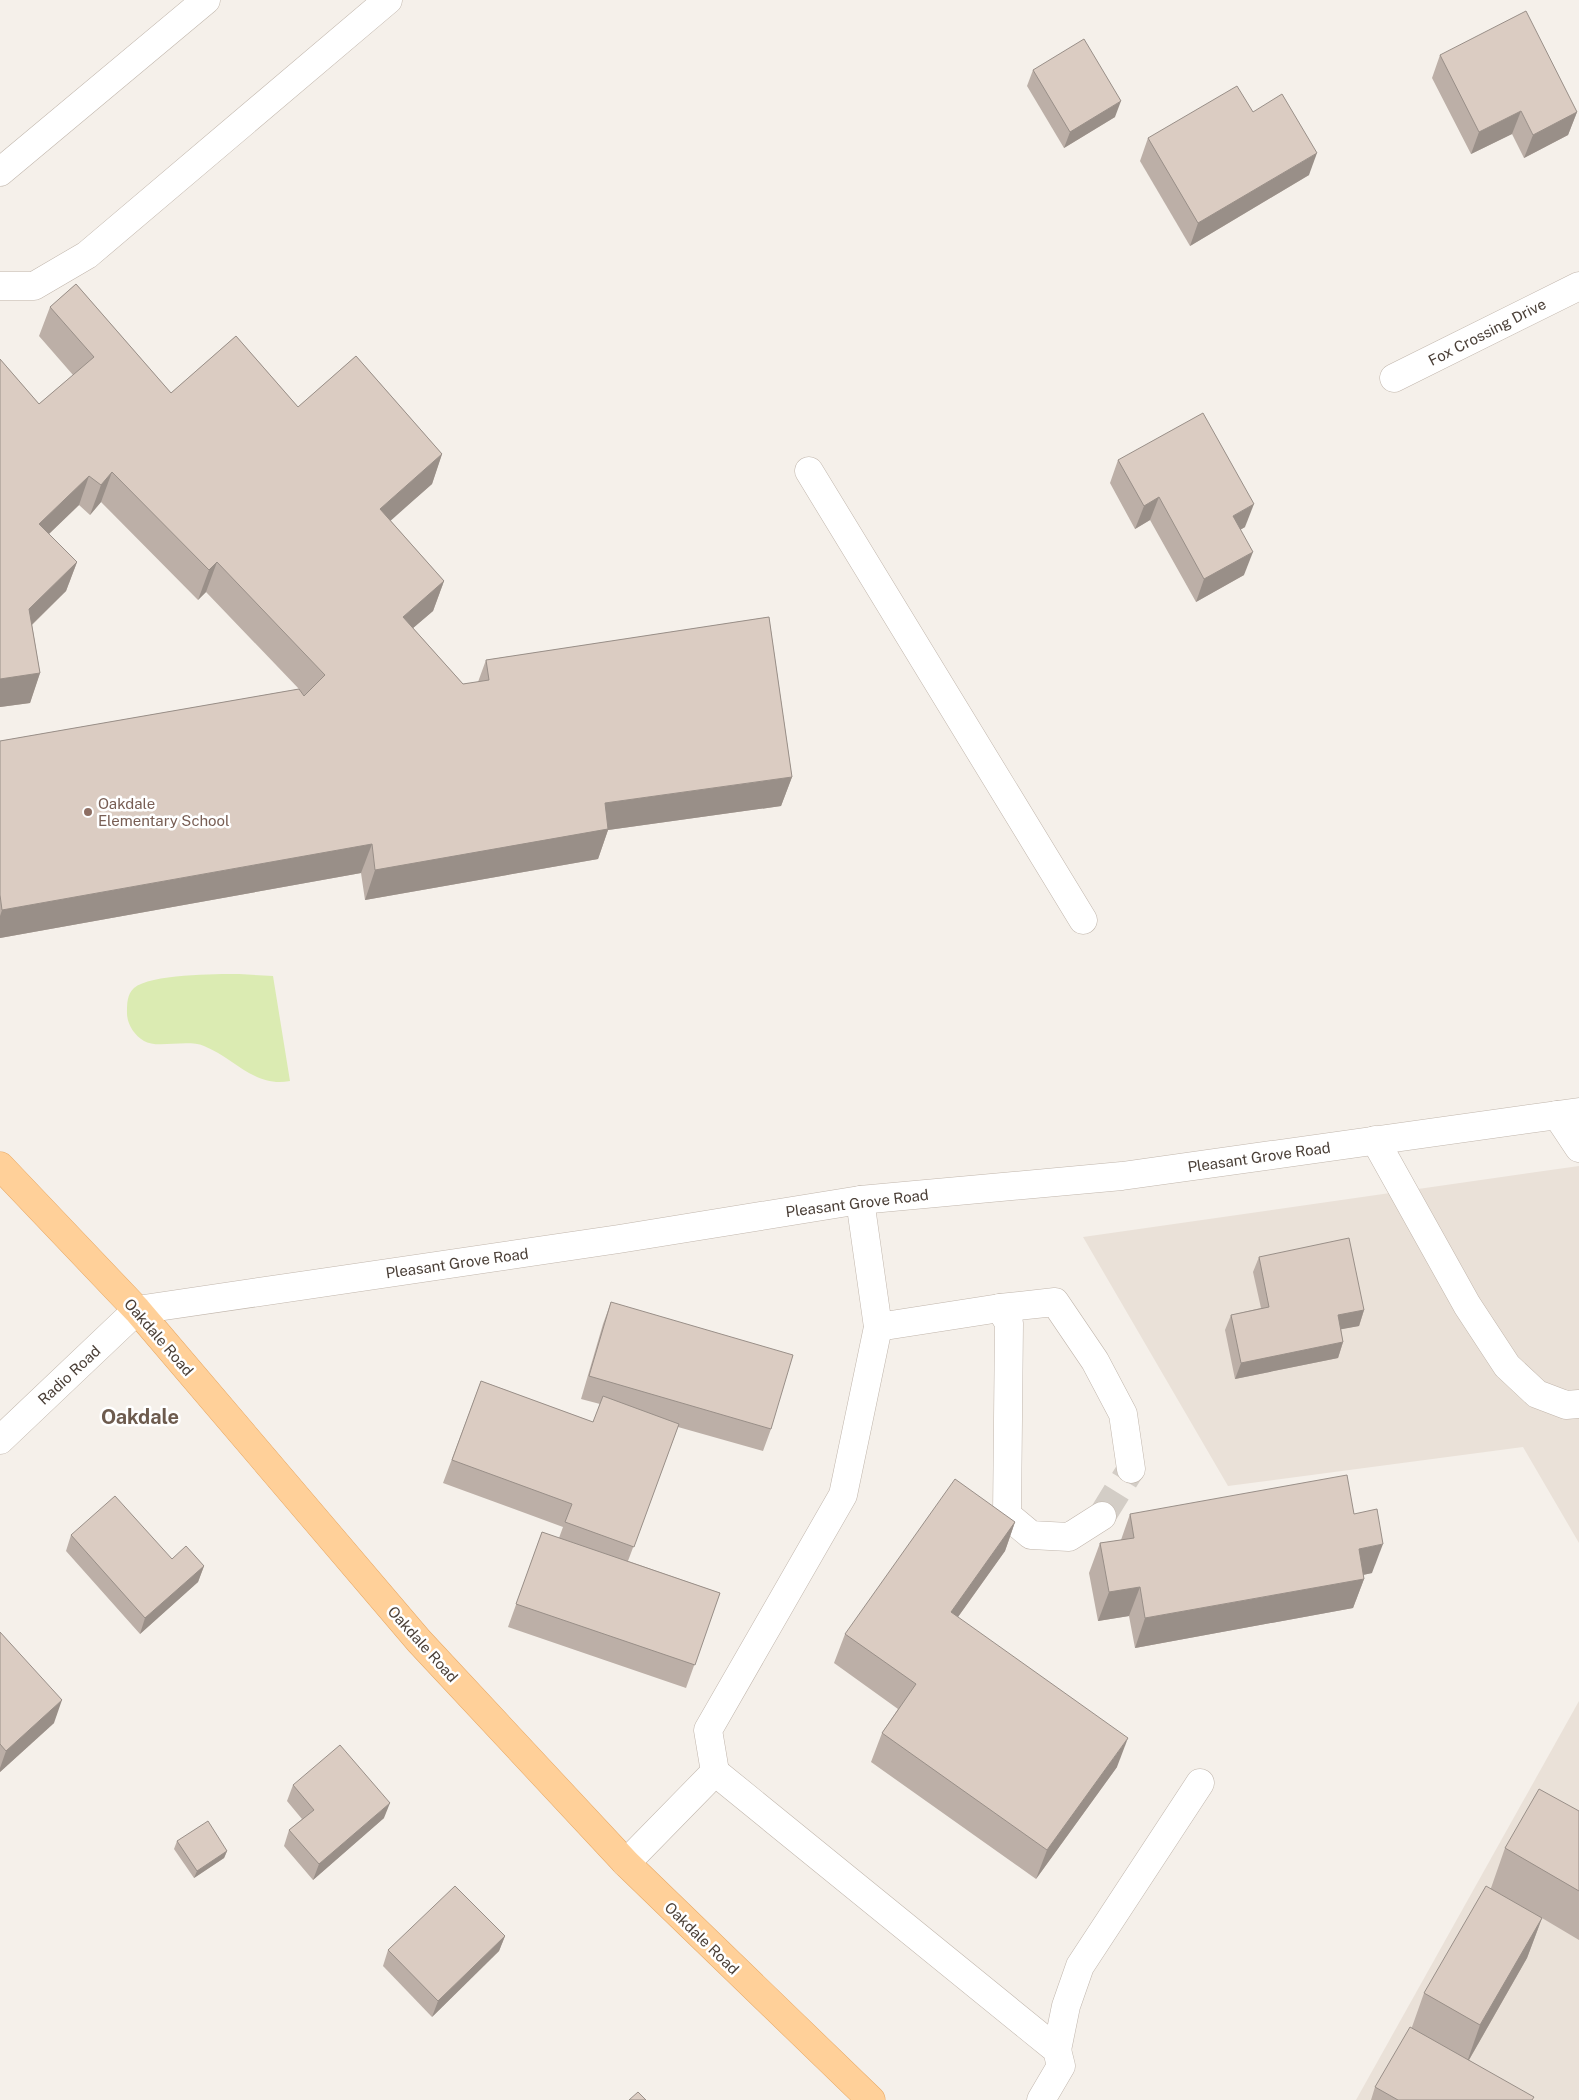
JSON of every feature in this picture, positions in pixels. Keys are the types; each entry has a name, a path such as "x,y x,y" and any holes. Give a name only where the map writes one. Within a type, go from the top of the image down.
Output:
{"main road":[{"name":"Oakdale Road","path":"0,1166 137,1310 419,1641 626,1863 871,2100"}],"street":[{"path":"0,172 206,0"},
{"path":"0,286 34,286 88,255 388,0"},
{"name":"Fox Crossing Drive","path":"1394,378 1579,286"},
{"path":"809,471 1083,920"},
{"path":"1568,1114 1579,1148"},
{"name":"Pleasant Grove Road","path":"137,1310 619,1239 860,1200 1122,1176 1568,1114"},
{"path":"1375,1140 1467,1305 1508,1366 1537,1394 1566,1406 1579,1404"},
{"path":"860,1200 878,1327 843,1495 708,1730 715,1772 1057,2050"},
{"path":"878,1327 1000,1308 1055,1302 1095,1360 1123,1414 1131,1469"},
{"path":"1000,1308 1008,1323 1007,1515 1031,1535 1069,1537 1102,1516"},
{"name":"Radio Road","path":"0,1440 137,1310"},
{"path":"626,1863 715,1772"},
{"path":"1041,2100 1061,2066 1057,2050 1066,2006 1080,1966 1200,1782"}],"shaded area":[{"path":"1579,1166 1579,1543 1523,1447 1228,1486 1083,1237"},
{"path":"1579,1701 1579,2100 1356,2100"}],"green space":[{"path":"239,974 273,976 290,1081 277,1082 255,1076 215,1051 197,1044 149,1043 137,1036 130,1025 127,1017 129,996 134,988 142,983 168,977"}],"building":[{"path":"1526,11 1577,112 1533,135 1521,111 1479,132 1440,55"},
{"path":"1084,39 1121,101 1070,132 1033,70"},
{"path":"1237,86 1253,112 1282,94 1317,153 1198,223 1148,138"},
{"path":"76,284 171,393 236,336 298,407 356,356 442,454 380,509 444,581 403,617 463,684 489,680 486,660 769,617 792,777 605,803 608,829 375,870 372,844 2,910 0,895 0,741 299,689 304,696 325,675 217,562 209,570 112,472 101,485 89,476 39,524 77,562 29,609 40,673 0,679 0,359 39,404 94,357 50,307"},
{"path":"1203,413 1254,504 1233,516 1253,552 1204,579 1159,497 1144,506 1118,460"},
{"path":"1349,1238 1364,1310 1338,1315 1343,1342 1241,1363 1231,1315 1269,1307 1259,1257"},
{"path":"611,1302 793,1355 771,1429 589,1376"},
{"path":"481,1381 593,1422 603,1396 679,1424 634,1547 565,1522 572,1504 452,1460"},
{"path":"1347,1475 1354,1514 1377,1509 1383,1544 1359,1549 1364,1579 1145,1618 1140,1587 1109,1592 1100,1543 1134,1538 1130,1514"},
{"path":"955,1479 1015,1522 951,1612 1128,1738 1047,1850 882,1733 916,1684 845,1634"},
{"path":"115,1496 172,1559 186,1546 204,1566 145,1618 71,1535"},
{"path":"542,1532 720,1593 695,1665 516,1604"},
{"path":"0,1632 62,1700 6,1751 0,1744"},
{"path":"340,1745 390,1803 319,1864 289,1830 314,1810 293,1785"},
{"path":"1539,1789 1579,1811 1579,1891 1505,1848"},
{"path":"208,1821 227,1851 197,1871 177,1841"},
{"path":"455,1886 505,1936 438,2001 388,1950"},
{"path":"1486,1886 1542,1918 1480,2025 1424,1993"},
{"path":"1410,2027 1534,2097 1532,2100 1398,2100 1375,2087"},
{"path":"638,2092 646,2100 629,2100"}],"tunnel":[{"path":"1102,1516 1131,1469"}],"place":[{"name":"Oakdale Elementary School","path":"88,812"}],"district":[{"name":"Oakdale","path":"140,1417"}]}
